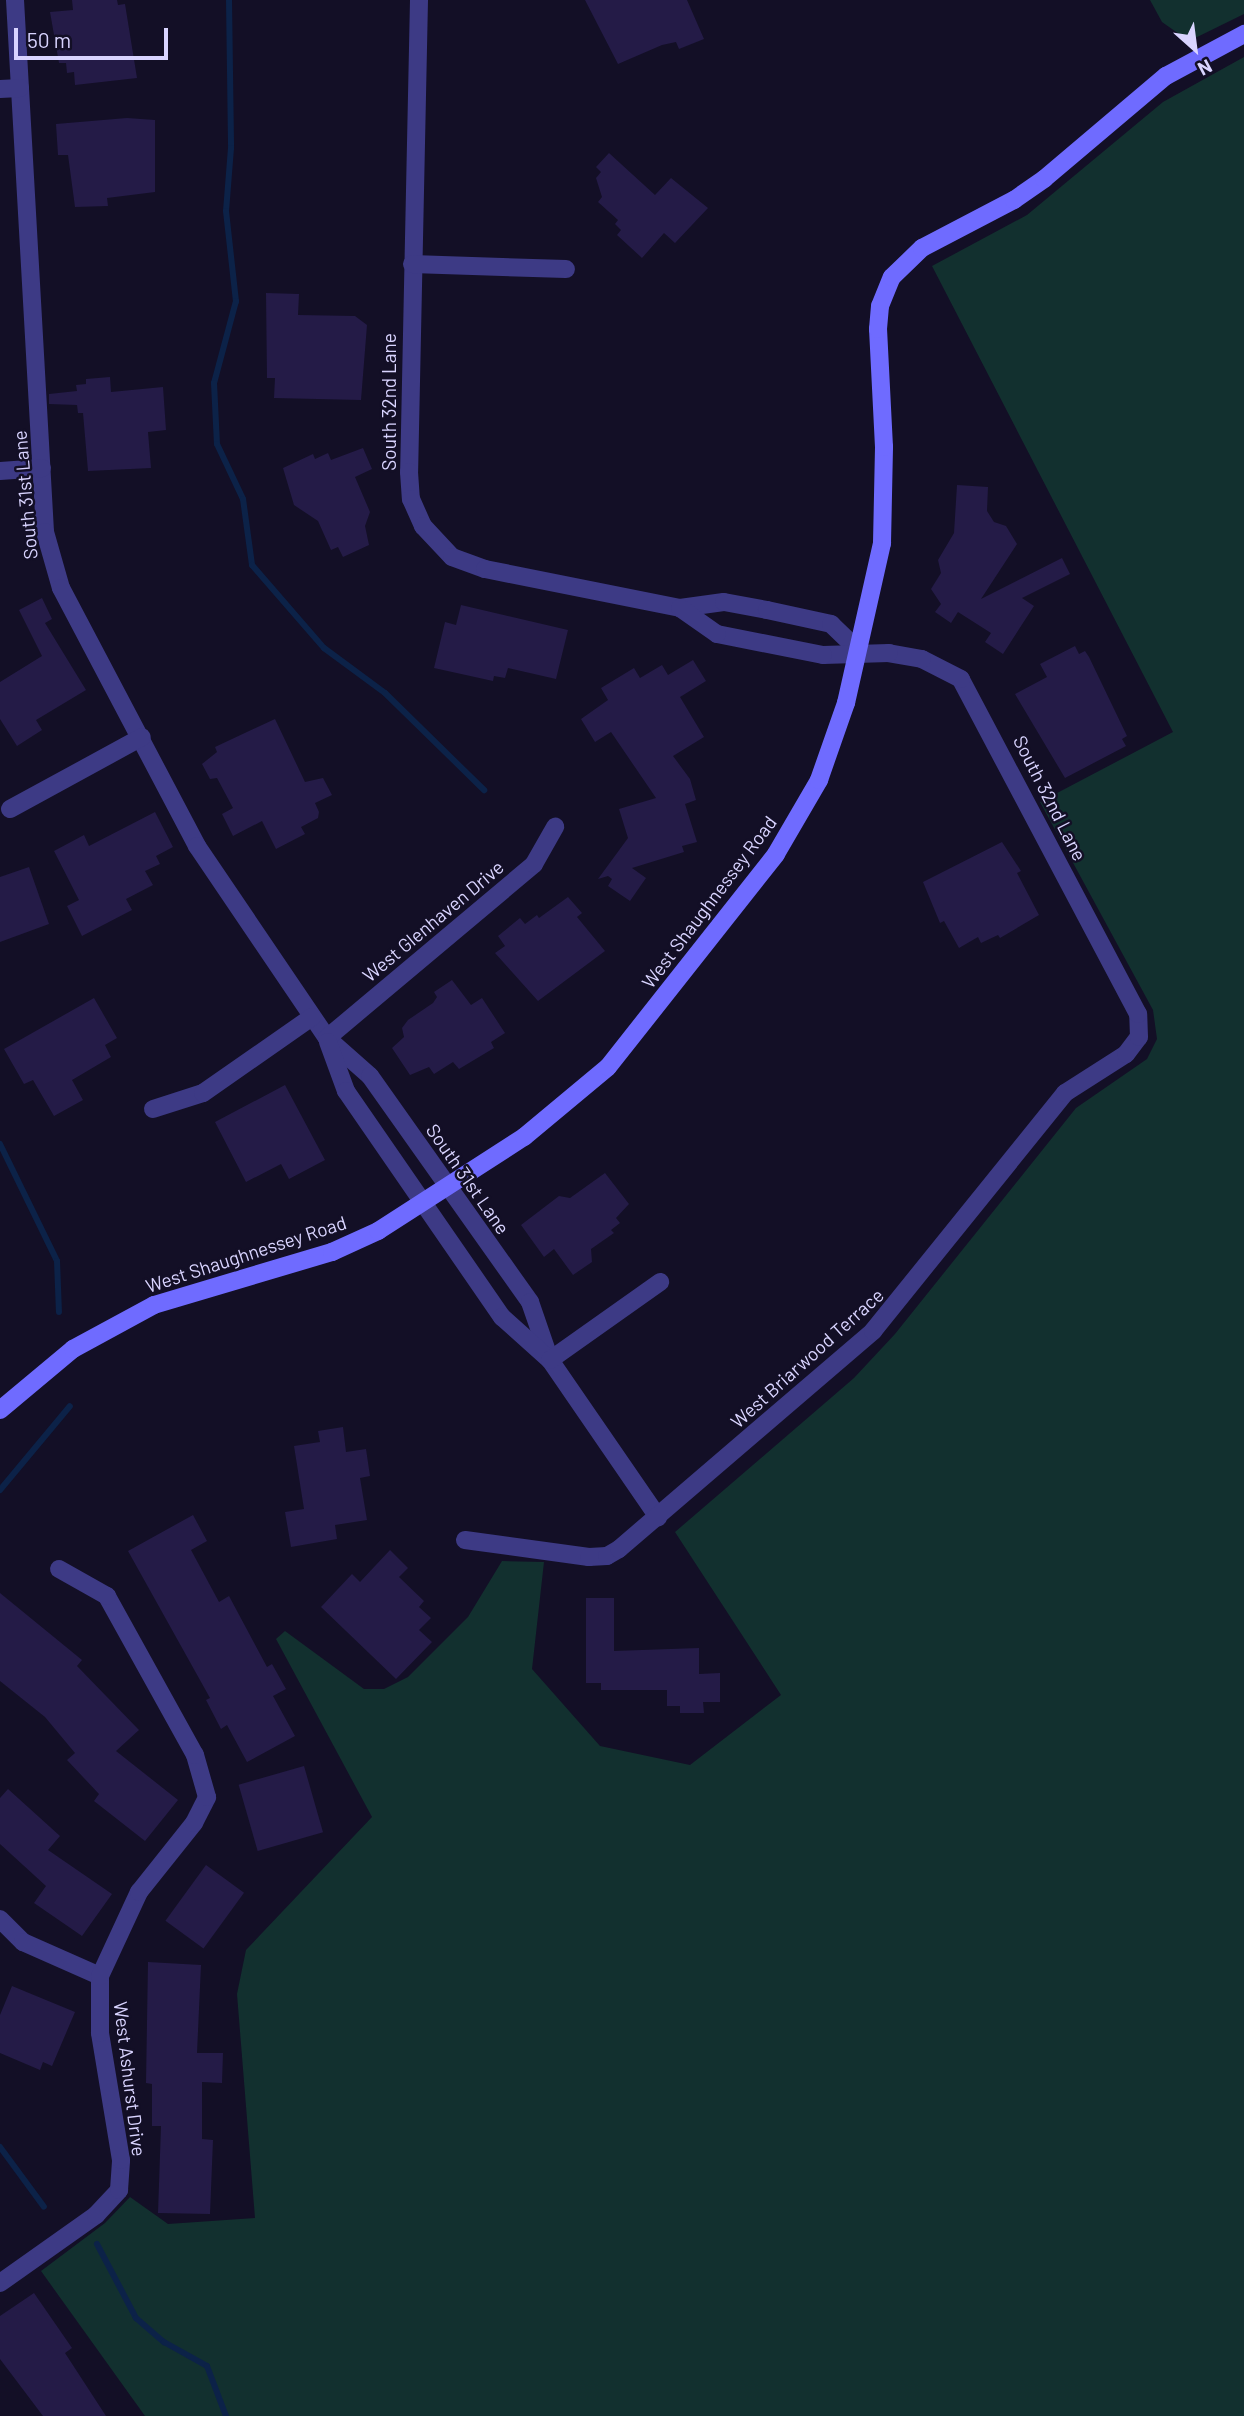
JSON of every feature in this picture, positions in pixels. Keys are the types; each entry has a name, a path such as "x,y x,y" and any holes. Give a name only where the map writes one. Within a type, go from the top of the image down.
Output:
{"street":[{"name":"South 31st Lane","path":"15,0 42,468 50,561 197,846 327,1038 370,1076 530,1302 550,1360"},
{"name":"South 32nd Lane","path":"419,0 409,472 411,499 435,542 452,557 485,569 680,607 724,602 831,624 859,651"},
{"name":"West Shaughnessey Road","path":"0,1410 53,1363 153,1305 332,1252 423,1203 541,1124 608,1067 776,854 819,780 859,651 882,543 884,447 878,329 880,306 892,277 922,248 1014,200 1044,179 1166,76 1244,34"},
{"path":"0,89 20,88"},
{"path":"412,264 566,269"},
{"path":"0,471 42,468"},
{"name":"South 32nd Lane","path":"680,607 717,634 823,655 859,651 922,659 948,668 970,689 1138,1014 1139,1037"},
{"path":"9,809 142,737"},
{"name":"West Glenhaven Drive","path":"327,1038 534,864 555,827"},
{"path":"153,1109 203,1093 312,1017"},
{"name":"West Briarwood Terrace","path":"465,1540 607,1556 658,1517 873,1331 1065,1093 1126,1054 1139,1037"},
{"name":"South 31st Lane","path":"327,1038 346,1091 373,1131 502,1317 550,1360 658,1517"},
{"path":"373,1131 397,1115"},
{"path":"479,1284 505,1267"},
{"path":"550,1360 660,1282"},
{"name":"West Ashurst Drive","path":"0,2283 96,2215 119,2190 121,2160 100,2033 100,1976 139,1892 194,1823 207,1797 195,1755 107,1596 59,1569"},
{"path":"0,1919 23,1942 100,1976"}],"green space":[{"path":"1150,0 1244,0 1244,14 1189,41 1162,22"},
{"path":"1244,57 1244,2416 145,2416 41,2271 105,2223 130,2197 168,2224 255,2218 237,1994 246,1950 372,1817 276,1639 285,1631 364,1689 384,1689 408,1677 468,1617 502,1561 544,1562 532,1669 600,1746 690,1765 781,1695 675,1532 854,1378 895,1334 1076,1108 1147,1059 1157,1039 1153,1010 1040,802 1173,732 932,266 1027,215 1163,102"}],"building":[{"path":"72,0 117,0 118,5 125,4 137,78 75,85 74,72 67,73 66,63 59,63 50,12 73,10"},
{"path":"585,0 687,0 704,39 679,49 676,42 662,45 618,64"},
{"path":"127,118 155,120 155,192 107,198 108,206 75,207 68,155 58,155 56,124"},
{"path":"609,153 655,195 671,178 708,208 675,243 664,233 642,258 617,235 621,230 615,224 618,220 598,202 602,197 596,178 601,172 596,167"},
{"path":"266,293 299,294 298,315 355,316 367,325 361,400 274,398 275,378 267,378"},
{"path":"110,377 111,392 163,387 166,430 148,432 151,468 88,471 83,413 78,413 77,405 49,404 49,394 77,391 76,385 86,384 86,379"},
{"path":"363,448 372,469 355,477 370,512 365,526 369,545 343,557 338,547 331,550 318,521 294,505 283,468 313,454 315,459 328,453 331,460"},
{"path":"957,485 988,487 987,511 994,522 1006,526 1017,544 981,599 1062,558 1070,574 1022,598 1034,606 1003,654 985,642 991,633 958,612 951,623 935,612 941,604 931,589 941,573 938,560 954,533"},
{"path":"42,598 52,619 45,623 86,690 36,720 42,730 17,746 0,719 0,682 42,656 19,610"},
{"path":"461,605 568,630 556,679 508,668 505,678 494,676 493,681 434,668 445,622 456,625"},
{"path":"1075,646 1079,654 1085,651 1089,657 1127,736 1122,739 1126,746 1065,778 1015,694 1047,677 1040,664"},
{"path":"693,660 706,681 680,697 704,737 673,756 690,779 696,800 685,804 697,842 682,846 684,852 632,868 646,878 630,901 608,886 612,879 608,876 598,879 628,838 619,809 656,798 611,732 595,742 581,719 608,700 601,688 634,668 640,678 662,665 668,675"},
{"path":"275,719 305,782 323,778 332,795 315,803 319,812 318,818 301,827 305,834 276,849 262,821 233,836 222,814 233,808 217,778 210,779 202,764 217,752 215,747"},
{"path":"155,812 173,847 156,856 160,864 145,871 153,885 126,899 132,910 82,936 67,906 79,900 54,851 84,835 89,846"},
{"path":"1002,842 1021,871 1017,873 1039,915 1000,938 998,935 981,943 978,937 959,948 944,921 940,923 923,882"},
{"path":"29,867 49,924 0,942 0,877"},
{"path":"568,897 582,913 577,917 605,951 538,1001 495,953 505,946 498,936 520,918 525,924 537,915 539,918"},
{"path":"452,980 471,1005 482,998 505,1033 491,1042 494,1048 459,1069 453,1062 434,1074 429,1067 410,1075 392,1048 404,1037 402,1028 408,1020 433,1003 437,997 434,992"},
{"path":"94,998 117,1038 105,1045 111,1057 72,1080 83,1100 54,1116 33,1080 24,1084 4,1049"},
{"path":"285,1085 325,1160 289,1179 281,1164 246,1182 215,1122"},
{"path":"605,1173 629,1204 616,1218 620,1223 611,1230 614,1233 591,1249 592,1262 573,1275 554,1249 544,1257 521,1225 559,1196 570,1198"},
{"path":"343,1427 346,1452 366,1449 370,1476 360,1478 367,1520 335,1525 337,1539 291,1547 285,1512 304,1509 294,1446 320,1442 318,1431"},
{"path":"193,1515 207,1541 191,1550 219,1602 229,1596 267,1667 272,1664 286,1689 273,1696 295,1736 247,1762 227,1725 221,1729 206,1700 210,1698 128,1551"},
{"path":"390,1550 408,1568 399,1577 424,1601 419,1607 431,1618 419,1630 432,1642 396,1679 321,1607 352,1574 360,1582"},
{"path":"0,1593 82,1660 77,1666 139,1730 116,1751 178,1800 145,1841 94,1801 99,1794 67,1760 75,1753 45,1717 0,1681"},
{"path":"586,1598 614,1598 614,1651 699,1648 699,1674 720,1673 720,1702 703,1702 704,1713 680,1713 680,1706 667,1706 667,1690 601,1690 601,1683 586,1683"},
{"path":"304,1766 323,1832 258,1851 239,1785"},
{"path":"8,1789 60,1836 48,1850 112,1894 82,1936 34,1903 46,1886 0,1844 0,1798"},
{"path":"206,1865 244,1893 203,1948 165,1921"},
{"path":"148,1962 201,1965 197,2053 223,2053 222,2083 202,2082 202,2139 213,2140 210,2214 158,2213 161,2126 152,2126 152,2084 146,2083"},
{"path":"12,1986 75,2012 52,2066 43,2062 40,2070 0,2053 0,2015"},
{"path":"34,2293 72,2348 65,2353 106,2416 43,2416 0,2359 0,2316"}],"waterway":[{"path":"229,0 231,148 226,211 236,301 214,383 217,444 243,499 252,565 324,648 385,693 484,790"},
{"path":"0,1144 57,1261 59,1312"},
{"path":"0,1490 70,1406"},
{"path":"0,2147 44,2207"},
{"path":"97,2244 136,2318 164,2342 207,2366 226,2416"}]}
